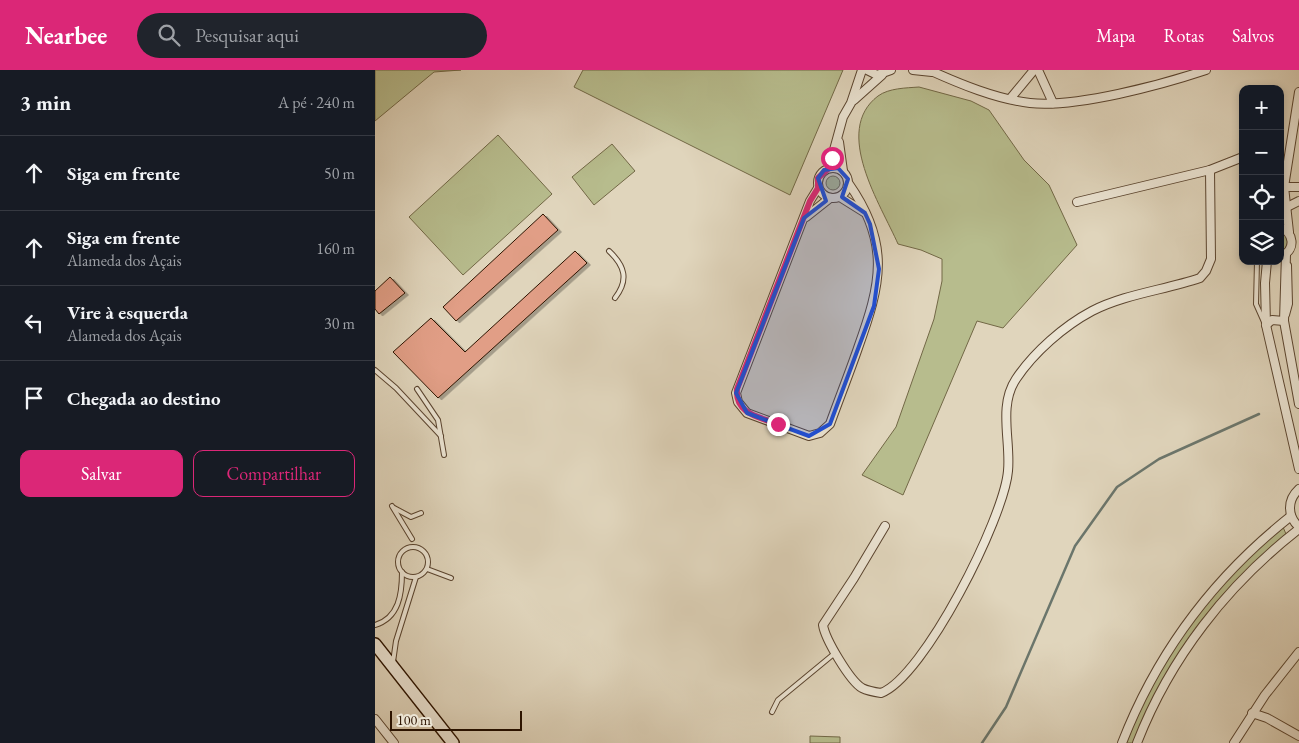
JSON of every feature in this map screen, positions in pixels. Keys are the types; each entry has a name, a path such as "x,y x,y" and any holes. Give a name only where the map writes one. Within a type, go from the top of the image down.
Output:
{"main road":[{"path":"375,644 453,743"}],"street":[{"path":"838,138 843,171 874,234 878,257 878,281 874,306 830,424 820,434 809,436 747,413 738,402 736,393 810,201 818,188 818,178 829,168 843,117 851,103 862,70"},
{"path":"867,70 877,75 882,75"},
{"path":"851,103 882,75 891,70"},
{"path":"913,70 930,71 971,87 1030,103 1053,103 1107,95 1183,78 1205,70"},
{"path":"1011,99 1034,70"},
{"path":"1038,70 1053,103"},
{"path":"1284,170 1299,92"},
{"path":"1284,150 1289,150"},
{"path":"1077,202 1210,170 1239,160"},
{"path":"829,168 843,171"},
{"path":"885,526 855,578 823,625 824,635 860,687 881,693 893,687 923,650 951,608 974,566 1000,504 1008,471 1007,410 1009,393 1016,379 1057,335 1092,311 1132,297 1201,278 1211,259 1210,170"},
{"path":"840,197 849,184"},
{"path":"1299,187 1284,189 1292,242 1285,254 1284,321 1299,404"},
{"path":"818,188 825,196 830,198 840,197 865,213"},
{"path":"805,218 830,198"},
{"path":"1287,207 1299,201"},
{"path":"1284,229 1289,232"},
{"path":"1267,265 1266,325 1299,469"},
{"path":"1266,325 1272,320 1284,321"},
{"path":"1137,743 1156,699 1206,621 1259,562 1299,528 1291,516 1290,502 1299,489"},
{"path":"1122,743 1144,691 1194,612 1249,551 1291,516"},
{"path":"1234,743 1252,713 1299,652"},
{"path":"1252,713 1267,718 1299,736"},
{"path":"375,719 394,743"}],"lane":[{"path":"609,251 619,260 624,269 625,280 615,298"},
{"path":"1257,265 1256,304 1266,325"},
{"path":"375,370 396,388 441,436"},
{"path":"417,389 435,413 444,455"},
{"path":"412,539 392,506 411,517 421,513"},
{"path":"375,624 385,622 394,614 400,592 402,572 398,562 405,549 411,547 420,549 427,555 427,569"},
{"path":"393,667 396,642 416,577 427,569"},
{"path":"427,569 451,578"},
{"path":"402,572 405,575 416,577"},
{"path":"772,712 778,700 835,653"}],"highlighted area":[{"path":"838,168 848,179 842,197 865,213 870,224 879,269 874,306 830,424 809,436 747,413 736,393 804,218 826,201 818,178 824,170"}],"green space":[{"path":"375,70 461,70 434,72 375,121"},
{"path":"583,70 843,70 790,195 574,87"},
{"path":"919,87 971,101 989,110 1024,160 1049,185 1077,245 1003,328 977,321 903,495 862,475 896,427 934,319 942,281 942,259 921,250 898,244 864,168 859,128 865,111 882,93 903,88"},
{"path":"498,135 552,194 463,275 409,217"},
{"path":"612,144 635,171 594,205 572,177"},
{"path":"830,176 836,176 840,183 836,190 830,190 826,186 826,180"},
{"path":"1284,234 1287,239 1284,249"},
{"path":"1283,527 1286,534 1237,579 1196,628 1177,655 1161,683 1133,743 1126,743 1158,675 1199,611 1232,573"},
{"path":"810,736 840,737 840,743 810,743"}],"building":[{"path":"543,214 558,230 456,321 443,307"},
{"path":"575,251 587,263 438,398 393,352 431,318 465,352"},
{"path":"390,277 405,293 379,314 375,309 375,291"}],"waterway":[{"path":"982,743 1006,707 1075,546 1117,487 1159,459 1259,414"}],"route":[{"path":"778,424 743,410 738,402 737,389 810,201 818,188 818,178 824,170 829,168 832,158"}]}
